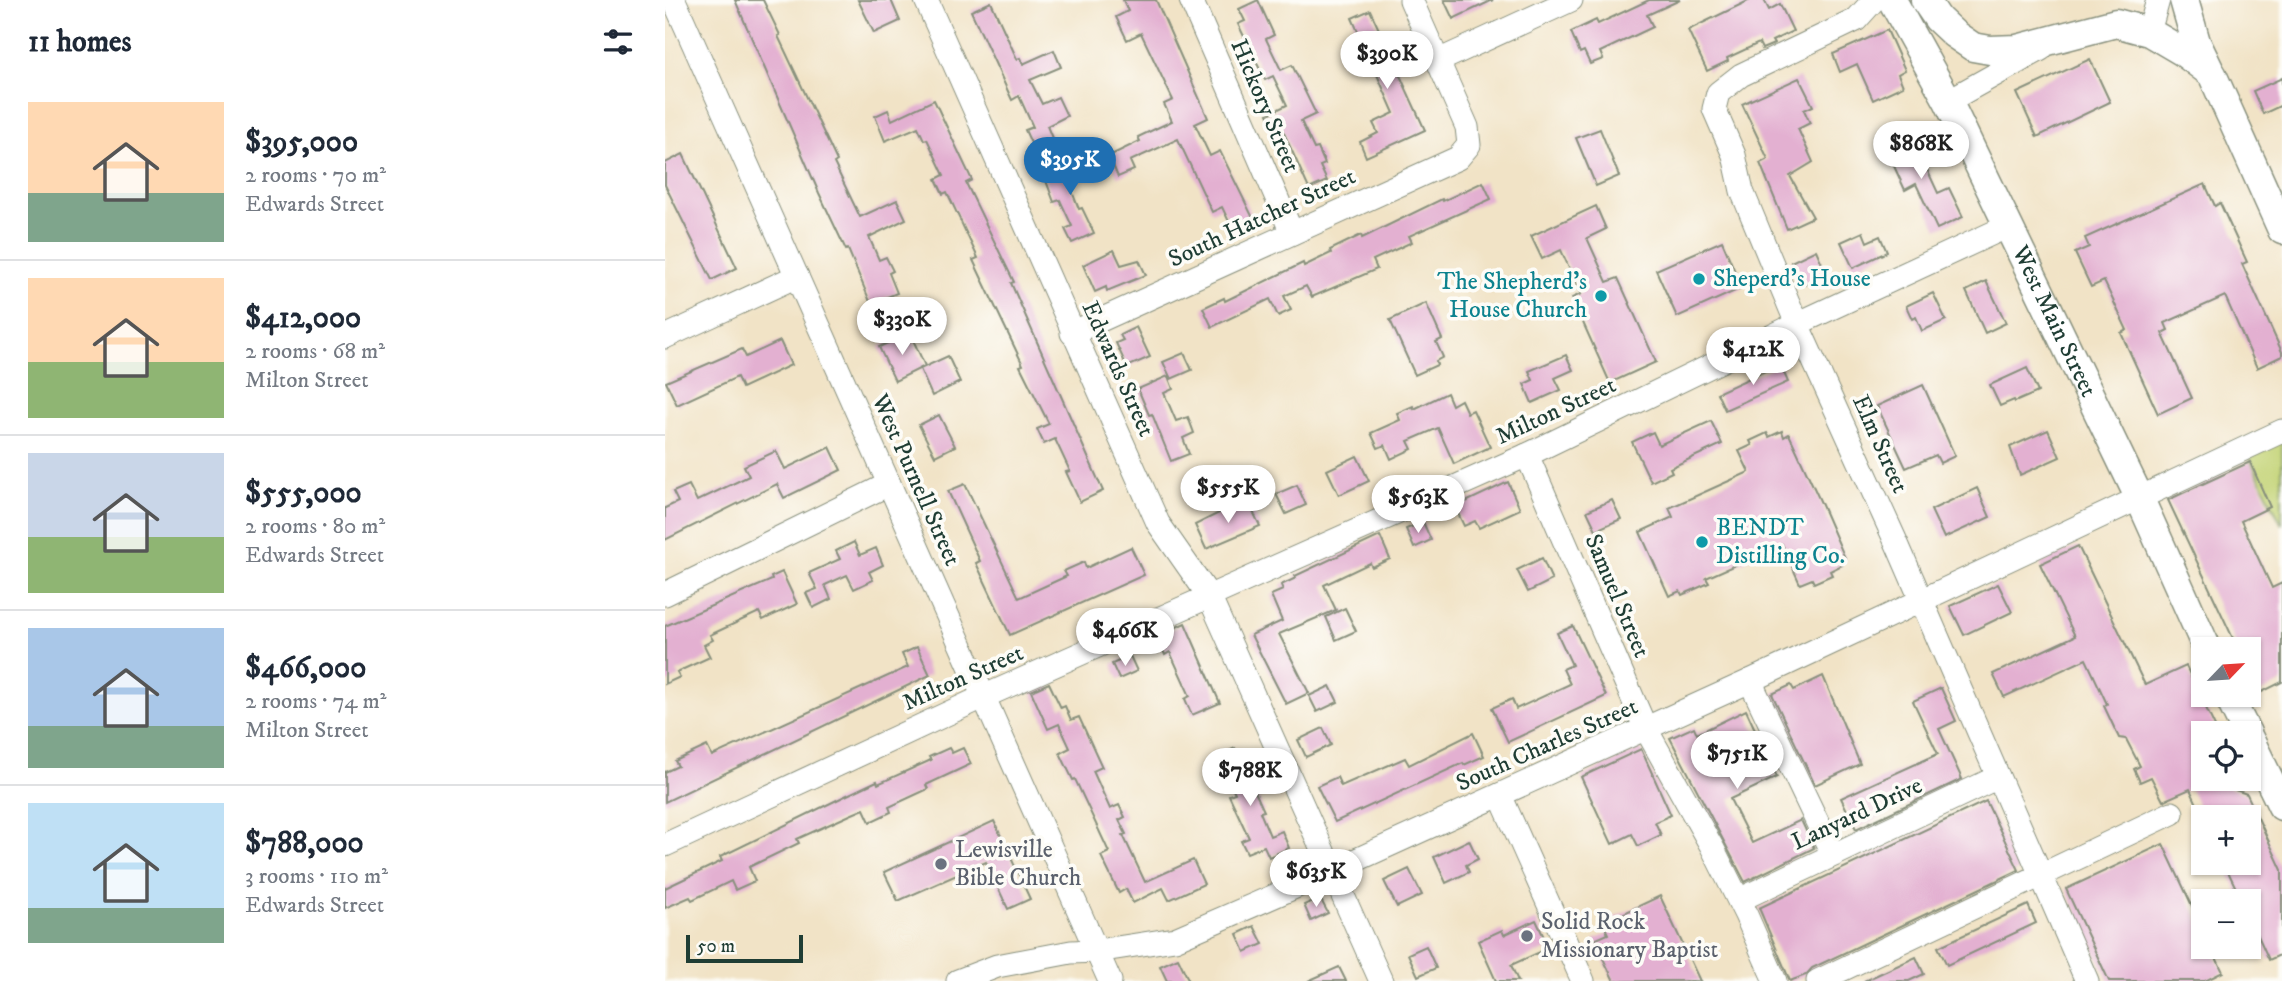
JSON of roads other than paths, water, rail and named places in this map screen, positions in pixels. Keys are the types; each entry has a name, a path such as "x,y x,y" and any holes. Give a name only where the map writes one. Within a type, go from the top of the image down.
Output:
{"main road":[{"name":"West Main Street","path":"1892,0 1948,101 2139,497 2202,637"},
{"path":"1925,0 1938,19 1973,47 1990,50 2017,49 2116,23 2149,32 2183,51 2211,74"},
{"path":"2184,0 2196,42 2282,230"},
{"path":"2261,763 2282,806"}],"street":[{"name":"West Purnell Street","path":"674,0 1110,981"},
{"name":"Edwards Street","path":"926,0 1158,523 1209,596 1381,981"},
{"name":"Hickory Street","path":"1191,0 1292,233"},
{"path":"1411,0 1438,61 1571,0"},
{"name":"Elm Street","path":"1874,0 1856,20 1741,75 1718,93 1714,109 1734,155 1742,191 1797,324 2087,981"},
{"path":"2149,32 2158,0"},
{"path":"1948,101 2066,36"},
{"name":"South Hatcher Street","path":"1072,333 1458,158 1469,145 1467,127 1438,61"},
{"name":"Milton Street","path":"665,845 983,696 1527,455 1797,324 2008,226"},
{"path":"665,337 797,276"},
{"name":"South Charles Street","path":"958,981 997,965 1071,952 1097,951 1175,939 1646,729 2282,431"},
{"name":"Samuel Street","path":"1527,455 1646,729 1678,782 1738,900 1775,981"},
{"path":"665,594 889,484"},
{"path":"1750,681 1833,855"},
{"name":"Lanyard Drive","path":"1738,900 1998,776"},
{"path":"1500,795 1583,981"},
{"path":"1818,981 2172,813"}],"place":[{"name":"Sheperd's House","path":"1699,279"},
{"name":"The Shepherd's House Church","path":"1601,296"},
{"name":"BENDT Distilling Co.","path":"1702,542"},
{"name":"Lewisville Bible Church","path":"941,864"},
{"name":"Solid Rock Missionary Baptist","path":"1527,936"}]}
